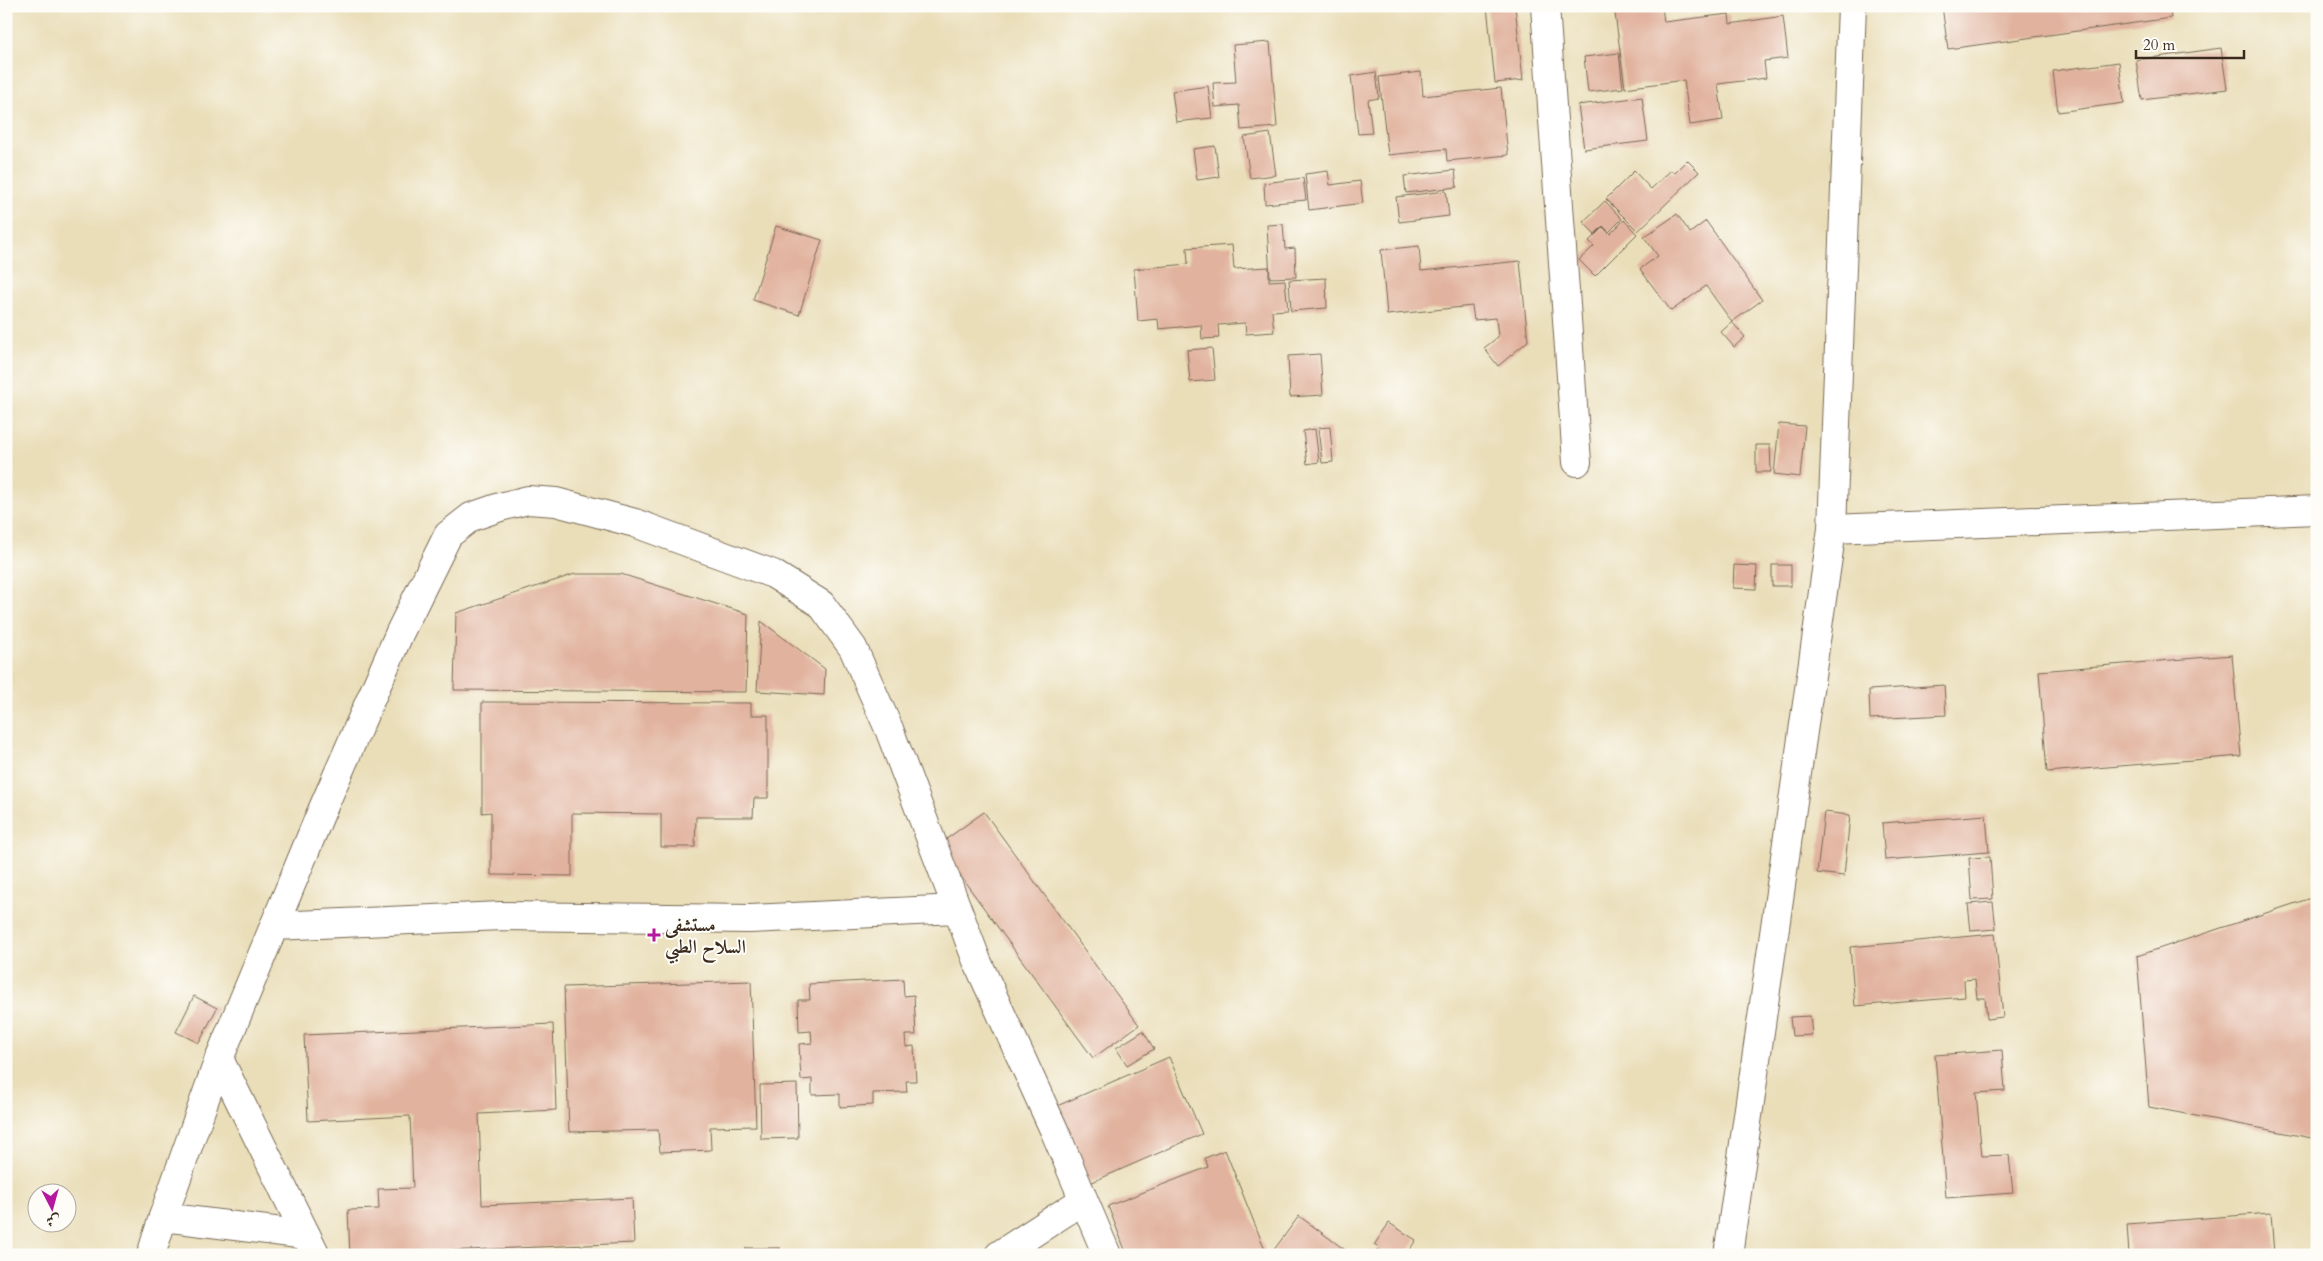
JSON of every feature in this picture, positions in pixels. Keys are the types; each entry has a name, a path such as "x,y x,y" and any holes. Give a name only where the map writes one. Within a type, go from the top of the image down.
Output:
{"street":[{"path":"1545,6 1577,462"},
{"path":"1728,1255 1832,529 1852,6"},
{"path":"151,1255 219,1059 400,632 448,535 471,517 500,506 528,500 556,502 635,523 773,574 821,604 853,648 881,711 977,960 1055,1132 1082,1201 1107,1255"},
{"path":"1832,529 2317,510"},
{"path":"274,926 501,916 750,919 957,909"},
{"path":"219,1059 311,1245"},
{"path":"999,1255 1082,1201"},
{"path":"163,1217 311,1245"}],"building":[{"path":"1487,6 1515,6 1523,80 1495,83"},
{"path":"1614,6 1662,6 1664,22 1729,14 1730,24 1783,16 1788,58 1764,61 1766,78 1718,84 1723,120 1690,125 1684,80 1625,88"},
{"path":"1942,6 2169,6 2171,18 1948,49"},
{"path":"1270,42 1277,127 1241,130 1239,105 1215,107 1213,83 1236,82 1233,45"},
{"path":"2221,48 2227,89 2142,100 2136,60"},
{"path":"1619,53 1623,88 1588,92 1584,57"},
{"path":"2119,62 2124,103 2058,112 2053,71"},
{"path":"1376,72 1379,98 1368,100 1372,133 1358,134 1351,76"},
{"path":"1421,72 1423,96 1501,88 1508,155 1447,161 1446,149 1388,155 1379,77"},
{"path":"1208,86 1212,118 1176,122 1172,91"},
{"path":"1642,97 1648,141 1584,149 1578,105"},
{"path":"1270,133 1276,175 1250,178 1244,137"},
{"path":"1215,146 1219,177 1197,180 1193,149"},
{"path":"1687,160 1699,172 1638,231 1606,199 1634,171 1651,189 1671,170 1674,173"},
{"path":"1455,170 1457,187 1406,193 1404,176"},
{"path":"1328,171 1330,185 1360,181 1363,203 1309,210 1305,174"},
{"path":"1303,178 1306,200 1265,204 1264,183"},
{"path":"1446,191 1449,216 1399,222 1396,197"},
{"path":"1605,201 1622,219 1609,232 1603,226 1595,234 1583,222"},
{"path":"1677,214 1690,233 1706,221 1762,300 1732,322 1706,286 1671,311 1640,269 1658,256 1644,237"},
{"path":"1624,220 1637,234 1595,276 1579,260 1594,246 1589,241 1603,227 1610,234"},
{"path":"1283,224 1285,249 1295,248 1296,277 1270,278 1267,225"},
{"path":"776,226 822,240 799,315 753,300"},
{"path":"1232,245 1234,269 1269,267 1269,281 1285,280 1288,310 1272,311 1274,332 1246,334 1245,323 1218,325 1219,338 1202,339 1201,325 1159,329 1158,319 1138,321 1134,269 1188,264 1187,248"},
{"path":"1419,246 1421,271 1520,261 1528,341 1498,366 1484,348 1498,337 1496,318 1474,320 1472,306 1387,315 1381,250"},
{"path":"1326,278 1327,308 1291,311 1289,280"},
{"path":"1732,322 1745,337 1734,347 1721,332"},
{"path":"1212,348 1215,380 1190,382 1187,350"},
{"path":"1320,354 1323,395 1290,397 1288,356"},
{"path":"1779,424 1805,426 1800,477 1774,474"},
{"path":"1330,427 1333,462 1322,463 1318,428"},
{"path":"1315,429 1319,462 1307,464 1303,431"},
{"path":"1756,445 1770,445 1771,472 1756,472"},
{"path":"1734,565 1757,566 1756,589 1733,588"},
{"path":"1772,565 1791,565 1791,586 1772,586"},
{"path":"575,574 621,574 748,614 746,692 454,690 456,613"},
{"path":"761,621 825,669 824,695 757,691"},
{"path":"2232,655 2241,756 2047,772 2039,671"},
{"path":"1944,685 1946,715 1870,719 1869,690"},
{"path":"482,702 751,703 751,715 768,715 768,798 754,798 753,817 696,817 695,847 661,847 661,814 572,813 572,876 491,875 491,812 482,813"},
{"path":"984,812 1139,1025 1093,1058 938,845"},
{"path":"1824,812 1850,815 1844,876 1817,873"},
{"path":"1986,815 1989,852 1885,860 1882,823"},
{"path":"1990,857 1993,899 1972,900 1969,858"},
{"path":"2317,896 2317,1139 2149,1107 2137,956"},
{"path":"1993,902 1996,929 1971,931 1968,904"},
{"path":"1995,934 2003,1017 1987,1019 1985,998 1977,998 1975,979 1964,980 1965,997 1855,1006 1850,947"},
{"path":"903,979 904,996 914,995 916,1035 905,1035 906,1047 914,1046 916,1081 906,1081 907,1092 873,1093 873,1105 840,1107 840,1094 812,1095 812,1079 801,1080 799,1044 812,1043 811,1031 799,1032 798,1000 810,1000 809,984"},
{"path":"751,981 756,1126 710,1127 711,1150 660,1152 658,1130 569,1132 564,987"},
{"path":"194,996 217,1008 199,1043 176,1032"},
{"path":"1810,1016 1812,1035 1792,1036 1790,1017"},
{"path":"553,1024 556,1110 479,1114 482,1205 632,1198 634,1243 350,1255 348,1210 379,1209 378,1189 413,1188 410,1116 308,1121 304,1035"},
{"path":"1143,1031 1154,1049 1127,1065 1116,1048"},
{"path":"2002,1050 2005,1091 1976,1093 1982,1156 2009,1155 2013,1193 1946,1198 1935,1055"},
{"path":"1169,1057 1202,1134 1090,1183 1057,1106"},
{"path":"797,1084 798,1138 761,1139 760,1085"},
{"path":"1225,1150 1266,1252 1258,1255 1127,1255 1108,1206 1208,1167 1205,1158"},
{"path":"2271,1213 2274,1255 2129,1255 2127,1224"},
{"path":"1299,1216 1352,1255 1279,1255 1273,1251"},
{"path":"1389,1223 1416,1240 1406,1255 1374,1255 1379,1248 1374,1245"},
{"path":"746,1248 780,1248 780,1255 746,1255"}],"place":[{"name":"مستشفى السلاح الطبي","path":"654,935"}]}
